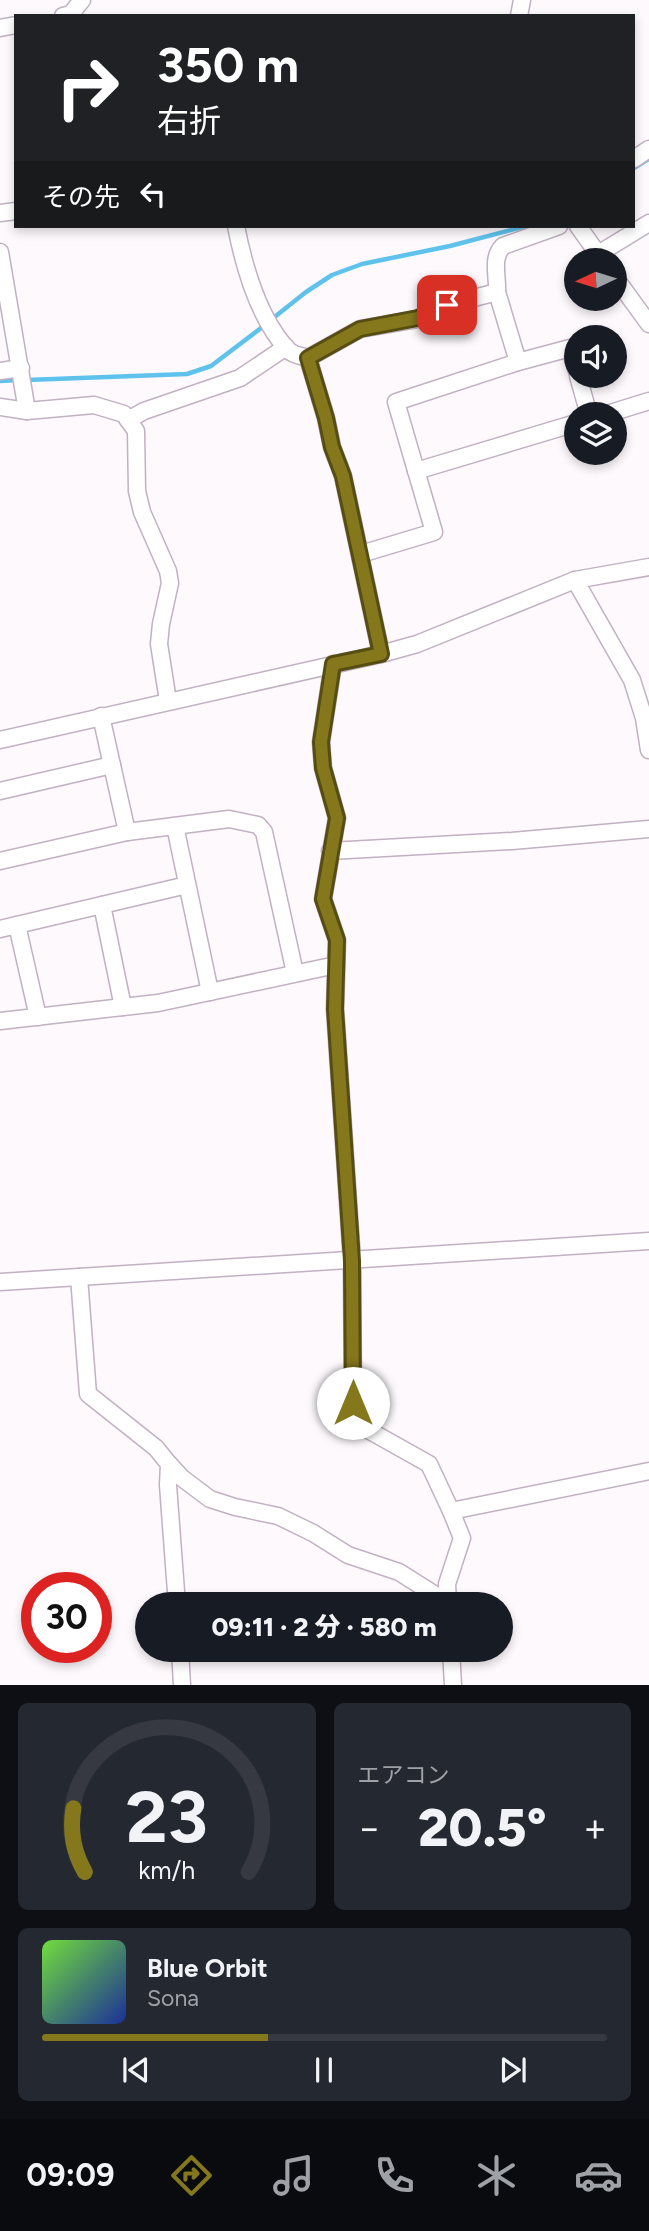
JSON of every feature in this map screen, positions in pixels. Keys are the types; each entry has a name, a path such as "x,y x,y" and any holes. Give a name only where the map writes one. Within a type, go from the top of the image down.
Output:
{"street":[{"path":"71,14 82,0"},
{"path":"615,248 649,223"},
{"path":"236,228 242,257 269,322 290,352 308,358 360,329 418,318 447,305 497,292"},
{"path":"518,362 497,292 496,261 499,250 520,233 548,228"},
{"path":"579,228 594,248"},
{"path":"0,252 26,405"},
{"path":"627,294 649,324"},
{"path":"128,420 144,411 240,378 286,347"},
{"path":"361,554 434,532 396,402 564,350"},
{"path":"308,358 332,447 343,476 381,654"},
{"path":"0,372 22,371"},
{"path":"627,408 649,401"},
{"path":"0,408 26,405 94,405 124,414 136,431 137,491 142,512 168,571 170,583 159,644 168,701"},
{"path":"416,471 564,427"},
{"path":"0,740 381,654 417,644 575,580 649,567"},
{"path":"575,580 632,680 645,709 649,750"},
{"path":"333,664 321,742 323,768 337,818 323,899 337,940 335,1009 352,1261 353,1403 369,1431 429,1464 462,1538 447,1584 447,1592"},
{"path":"101,716 127,832"},
{"path":"0,791 111,765"},
{"path":"0,861 127,832 229,819 258,825 264,832 295,973"},
{"path":"175,826 210,992"},
{"path":"330,851 512,841 649,829"},
{"path":"0,929 187,885"},
{"path":"102,905 123,1007"},
{"path":"17,925 38,1017"},
{"path":"0,1021 159,1003 336,965"},
{"path":"0,1282 649,1241"},
{"path":"79,1277 88,1394 156,1448 182,1478 210,1499 278,1516 313,1532 348,1555 400,1572 430,1592"},
{"path":"169,1464 168,1485 176,1592"},
{"path":"451,1511 649,1471"},
{"path":"181,1662 183,1685"},
{"path":"452,1662 453,1685"}],"waterway":[{"path":"635,167 649,159"},
{"path":"272,319 332,275 362,264 450,246 518,228"},
{"path":"27,380 187,374 211,366 265,325"},
{"path":"0,381 18,380"}],"route":[{"path":"353,1403 352,1261 335,1009 337,940 323,899 337,818 323,768 321,742 333,664 381,654 343,476 332,447 308,358 360,329 418,318 447,305"}]}
